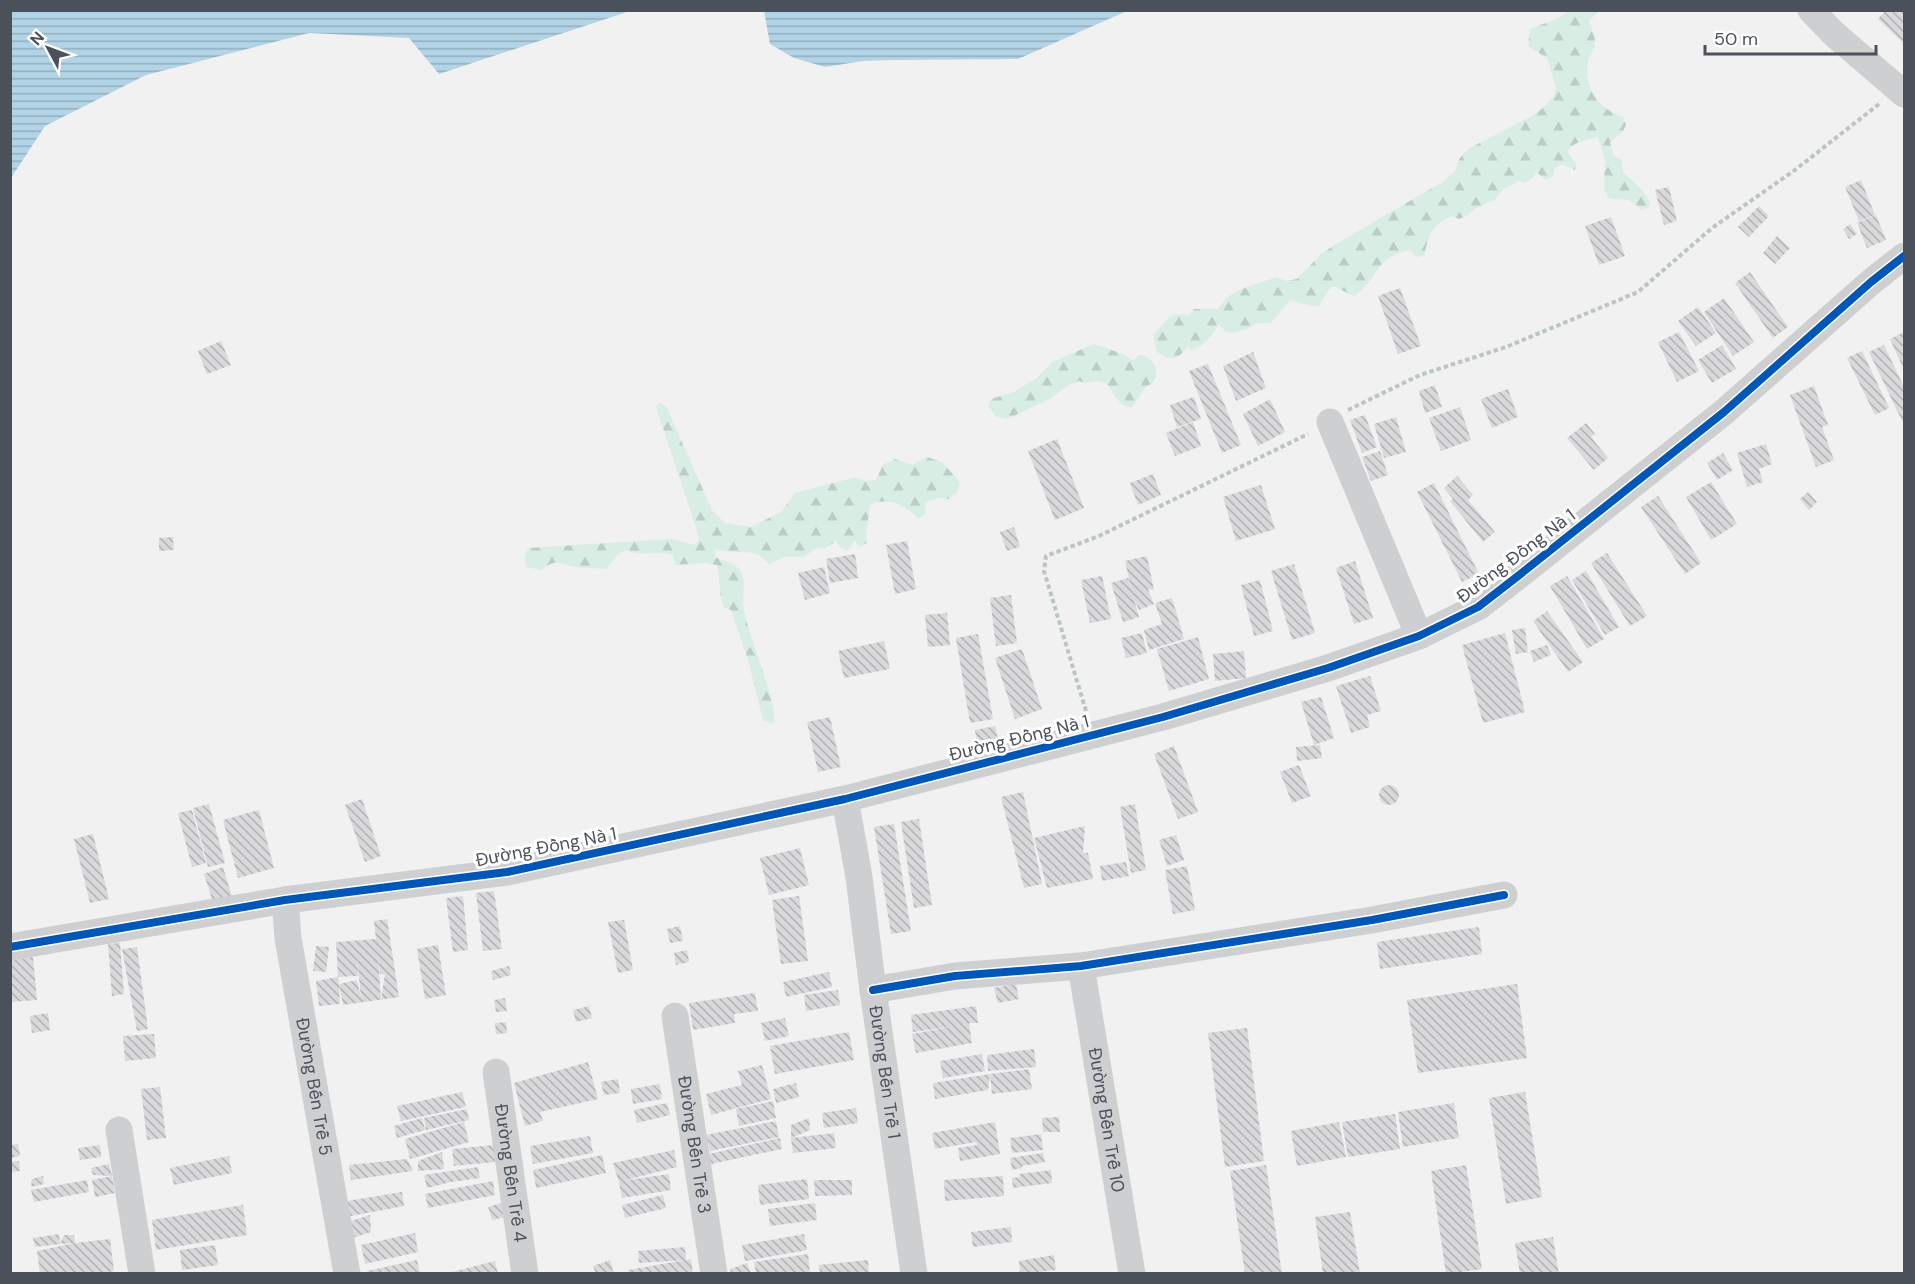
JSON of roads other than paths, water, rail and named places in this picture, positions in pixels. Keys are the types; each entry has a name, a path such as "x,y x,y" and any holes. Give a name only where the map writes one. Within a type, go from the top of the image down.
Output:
{"street":[{"path":"1811,10 1834,33 1902,91"},
{"name":"Đường Đồng Nà 1","path":"10,947 285,900 507,872 845,799 1163,717 1328,668 1419,636 1479,607 1724,412 1871,282 1905,256"},
{"path":"1330,422 1419,636"},
{"name":"Đường Bến Trễ 1","path":"845,799 859,877 914,1274"},
{"path":"873,990 955,976 1081,966 1372,920 1504,895"},
{"name":"Đường Bến Trễ 5","path":"285,900 288,938 346,1274"},
{"name":"Đường Bến Trễ 10","path":"1081,966 1132,1274"},
{"name":"Đường Bến Trễ 3","path":"675,1016 714,1274"},
{"name":"Đường Bến Trễ 4","path":"496,1072 525,1274"},
{"path":"119,1130 142,1274"}],"water":[{"path":"11,10 630,11 439,74 409,38 309,33 146,75 45,126 11,178"},
{"path":"764,10 1127,11 1018,59 863,61 825,67 794,58 770,44"}]}
